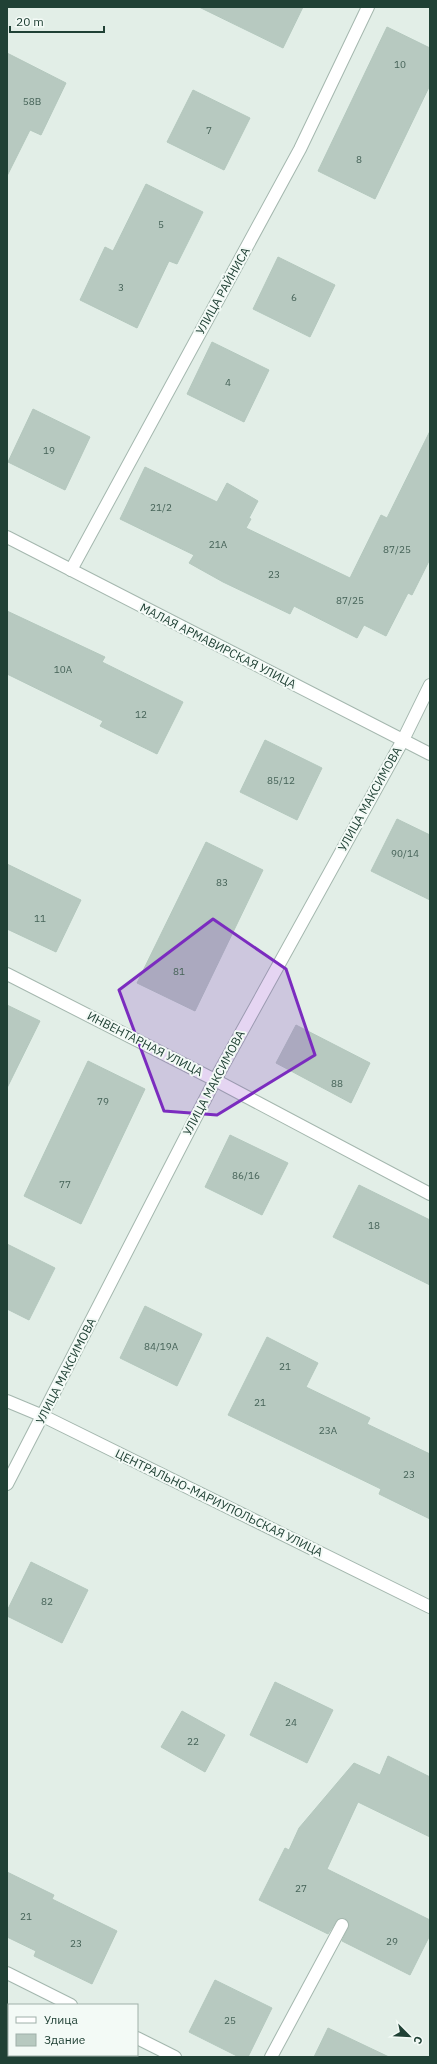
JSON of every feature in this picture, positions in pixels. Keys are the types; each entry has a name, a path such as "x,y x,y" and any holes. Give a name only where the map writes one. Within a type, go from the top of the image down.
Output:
{"street":[{"name":"УЛИЦА РАЙНИСА","path":"71,570 300,150 368,7"},
{"name":"МАЛАЯ АРМАВИРСКАЯ УЛИЦА","path":"7,537 430,754"},
{"name":"УЛИЦА МАКСИМОВА","path":"7,1484 44,1416 215,1080 403,740 430,685"},
{"name":"ИНВЕНТАРНАЯ УЛИЦА","path":"7,974 215,1080 430,1194"},
{"name":"ЦЕНТРАЛЬНО-МАРИУПОЛЬСКАЯ УЛИЦА","path":"7,1401 44,1416 430,1607"},
{"path":"271,2057 342,1925"},
{"path":"7,1973 68,2004"},
{"path":"138,2038 175,2057"}],"highlighted area":[{"path":"213,919 286,969 315,1055 217,1115 164,1111 119,990"}],"building":[{"path":"199,7 303,7 283,48"},
{"path":"387,27 430,48 430,85 375,199 318,171"},
{"path":"7,53 66,83 41,135 30,130 7,176"},
{"path":"193,90 250,118 224,170 167,142"},
{"path":"146,184 203,212 177,264 169,261 137,328 80,300 105,247 113,251"},
{"path":"278,257 335,285 310,337 253,309"},
{"path":"212,342 269,370 244,422 187,394"},
{"path":"33,409 90,437 65,490 8,462"},
{"path":"430,431 430,559 412,595 408,593 386,636 364,625 357,638 294,606 290,614 223,582 189,563 194,555 120,519 145,467 217,502 227,483 258,501 249,518 251,519 246,528 350,578 381,515 387,518"},
{"path":"7,611 105,657 102,662 183,702 157,754 100,726 103,721 7,674"},
{"path":"265,740 322,768 297,820 240,792"},
{"path":"397,819 430,835 430,900 371,871"},
{"path":"206,842 263,870 195,1011 137,983"},
{"path":"7,864 81,900 56,952 7,929"},
{"path":"7,1005 40,1021 7,1088"},
{"path":"296,1025 370,1063 351,1103 276,1063"},
{"path":"88,1061 145,1089 81,1224 24,1196"},
{"path":"230,1135 288,1163 262,1215 205,1187"},
{"path":"359,1185 430,1220 430,1285 333,1237"},
{"path":"7,1244 55,1268 29,1320 7,1309"},
{"path":"145,1306 202,1334 177,1386 120,1358"},
{"path":"267,1337 318,1363 306,1387 370,1418 367,1424 430,1454 430,1519 379,1494 381,1489 228,1415"},
{"path":"31,1562 88,1590 62,1643 7,1616 7,1611"},
{"path":"275,1682 333,1710 307,1763 250,1735"},
{"path":"182,1711 225,1735 205,1772 161,1747"},
{"path":"388,1756 430,1777 430,1837 358,1802 327,1869 430,1920 430,1935 410,1975 342,1941 349,1925 345,1918 338,1919 328,1934 259,1900 285,1848 289,1850 299,1828 354,1763 380,1775"},
{"path":"7,1872 54,1895 52,1899 117,1931 92,1984 34,1956 36,1951 7,1937"},
{"path":"215,1980 272,2008 248,2057 239,2057 189,2032"},
{"path":"328,2028 389,2057 314,2057"}]}
